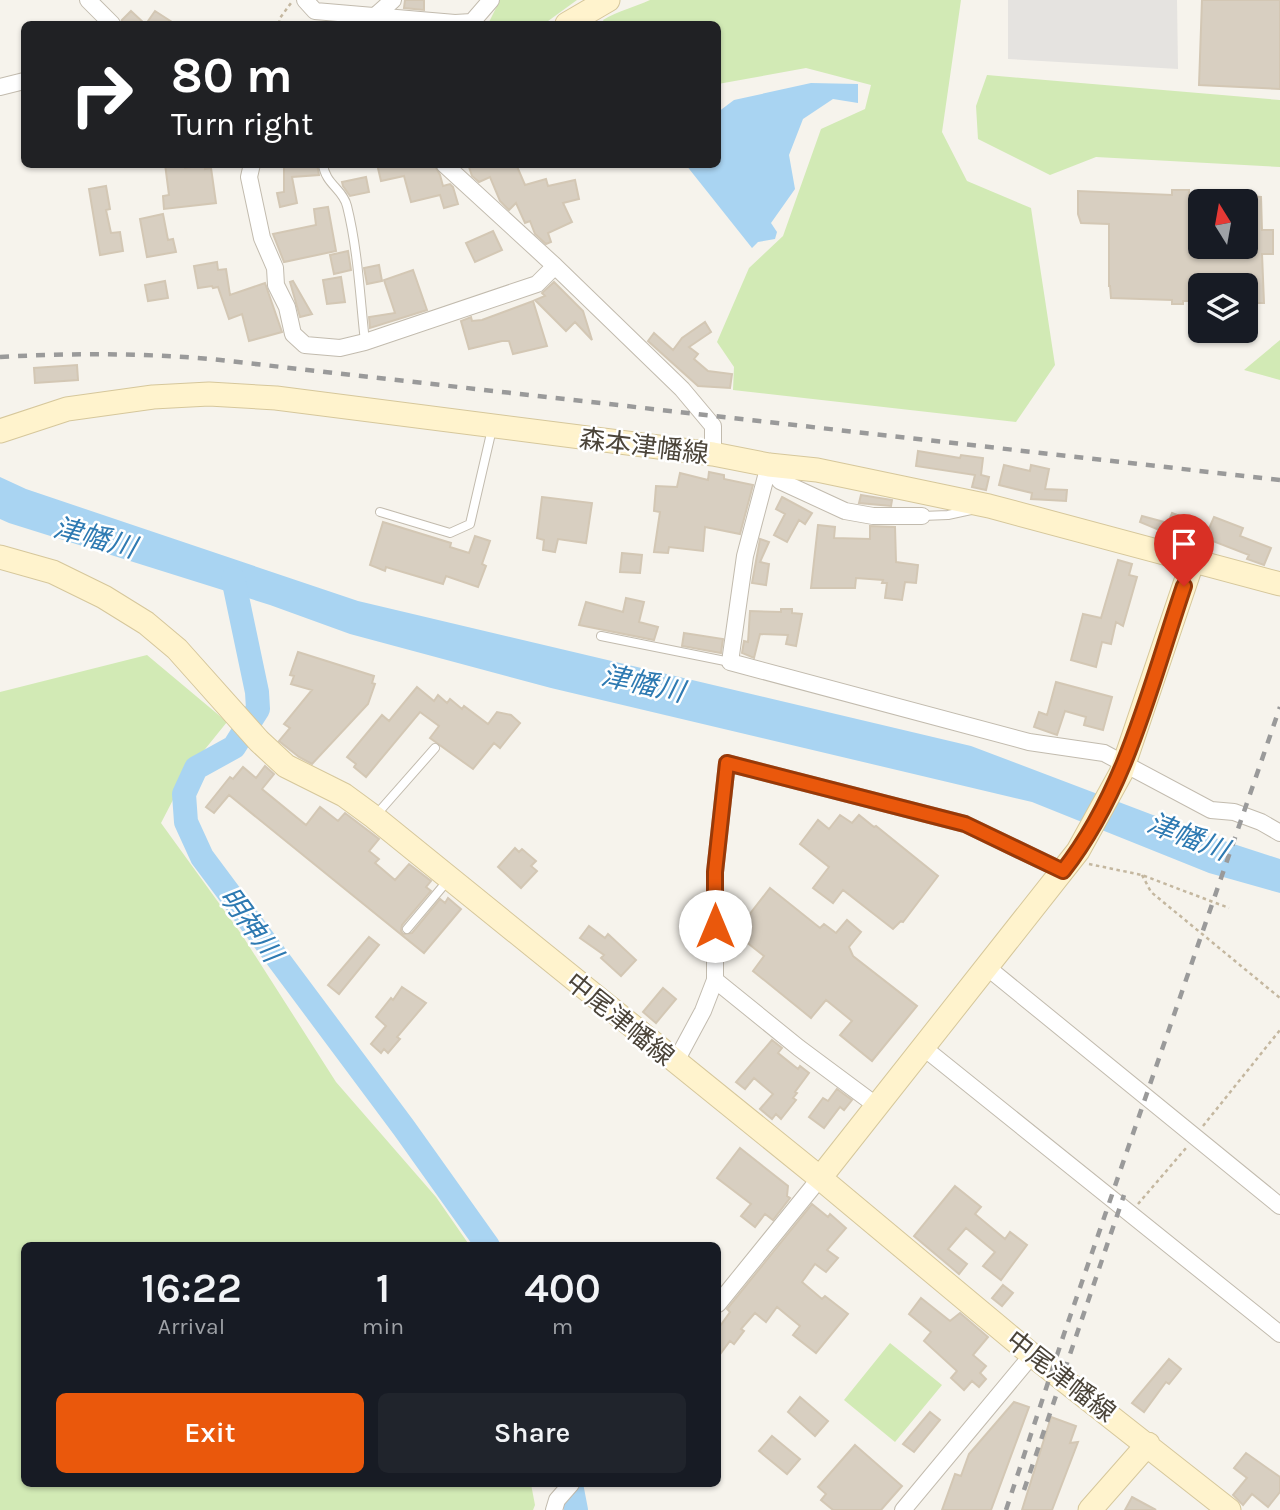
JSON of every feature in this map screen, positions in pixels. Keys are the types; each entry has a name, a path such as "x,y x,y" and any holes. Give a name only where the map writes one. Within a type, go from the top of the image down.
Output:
{"main road":[{"path":"572,21 608,0"},
{"name":"森本津幡線","path":"0,431 68,409 153,397 209,394 276,398 713,454 769,465 817,470 989,506 1280,584"},
{"name":"中尾津幡線","path":"0,557 53,572 104,597 146,623 177,649 259,741 286,766 344,795 374,817 820,1178 1032,1355 1229,1510"},
{"path":"820,1178 1063,871 1082,857 1123,769 1193,560"},
{"path":"1090,1510 1148,1444"}],"street":[{"path":"88,0 109,21"},
{"path":"305,0 315,10 428,21"},
{"path":"374,17 393,0"},
{"path":"473,21 491,0"},
{"path":"0,87 21,82"},
{"path":"251,168 249,177 262,238 275,268 276,285 287,307 293,334 305,345 341,348 365,342 537,284 555,266"},
{"path":"448,168 682,389 713,426 713,454"},
{"path":"769,465 780,481 845,511 873,516 922,516"},
{"path":"769,465 745,556 730,662 1029,742 1104,753 1123,769 1211,810 1234,812 1261,822 1280,833"},
{"path":"675,1063 703,1011 715,979 715,872 727,763 965,824 1063,871"},
{"path":"988,968 1280,1206"},
{"path":"715,979 799,1048 877,1106"},
{"path":"924,1048 1280,1334"},
{"path":"721,1300 820,1178"},
{"path":"903,1510 1032,1355"},
{"path":"556,1505 569,1487"}],"lane":[{"path":"323,168 324,175 346,202 353,237 365,342"},
{"path":"380,512 450,533 470,524 493,426"},
{"path":"922,516 989,506"},
{"path":"601,636 730,662"},
{"path":"374,817 435,748"},
{"path":"407,929 449,879"}],"path":[{"path":"280,21 293,0"},
{"path":"1082,857 1142,875 1229,908"},
{"path":"1142,875 1151,892 1280,998"},
{"path":"1129,1213 1196,1136 1280,1030"}],"green space":[{"path":"500,0 577,0 548,21 490,21"},
{"path":"650,0 961,0 942,132 967,181 1031,208 1055,365 1016,422 733,390 734,367 717,342 749,268 783,236 821,129 865,109 871,85 806,68 721,83 721,21 604,21"},
{"path":"987,75 1280,100 1280,167 1096,157 1050,175 978,139 976,106"},
{"path":"1280,340 1280,380 1244,370"},
{"path":"147,655 227,722 189,769 161,823 242,935 336,1082 436,1197 467,1242 21,1242 21,1487 532,1487 535,1505 533,1510 0,1510 0,692"},
{"path":"890,1343 942,1385 895,1442 844,1400"}],"shaded area":[{"path":"1008,0 1177,0 1178,69 1008,59"}],"water":[{"path":"811,83 858,84 858,103 833,99 803,119 789,155 795,189 771,223 777,232 775,239 758,242 752,248 688,168 721,168 721,110 734,100"},
{"name":"津幡川","path":"0,477 26,489 358,601 971,746 1203,834 1280,859 1280,893 1209,873 1032,802 551,688 350,634 270,605 0,519"}],"building":[{"path":"405,0 424,0 424,10 404,8"},
{"path":"1202,0 1280,0 1280,89 1199,85"},
{"path":"131,11 142,21 122,21"},
{"path":"155,11 170,21 148,21"},
{"path":"166,168 211,168 216,203 164,209 163,196 169,195"},
{"path":"284,168 318,168 319,175 292,177 297,203 280,207 277,193 284,192"},
{"path":"378,168 436,168 443,186 450,184 453,187 458,204 444,208 440,195 411,202 404,176 381,181"},
{"path":"469,168 518,168 525,185 546,179 548,186 575,180 579,199 563,203 572,222 548,233 551,242 546,244 535,234 530,221 525,223 516,203 509,210 500,201 490,177 479,182 472,176"},
{"path":"366,177 369,192 350,196 342,182"},
{"path":"106,186 110,209 106,210 111,233 120,232 123,251 100,255 89,189"},
{"path":"1172,190 1188,190 1188,259 1258,259 1258,197 1261,197 1262,230 1273,230 1273,254 1262,254 1264,303 1258,303 1258,273 1188,273 1188,301 1183,301 1183,304 1172,304 1172,300 1111,298 1109,224 1081,223 1078,214 1078,191 1172,195"},
{"path":"328,207 336,251 284,262 273,234 316,225 314,209"},
{"path":"163,214 168,240 173,239 176,252 147,257 140,219"},
{"path":"493,231 502,250 475,262 466,243"},
{"path":"348,251 351,270 334,274 330,255"},
{"path":"217,262 218,270 226,269 230,295 265,283 282,332 249,341 242,314 229,319 218,287 198,288 194,266"},
{"path":"379,265 382,281 367,284 364,268"},
{"path":"413,270 427,310 370,328 369,317 395,313 384,280"},
{"path":"341,277 345,302 327,304 323,280"},
{"path":"165,281 168,298 148,301 145,285"},
{"path":"293,281 312,314 300,317 290,282"},
{"path":"554,282 583,311 592,340 575,322 566,331 535,300 545,296 542,293"},
{"path":"533,301 547,346 513,354 509,341 502,341 469,349 461,321 471,317 472,321 482,320"},
{"path":"705,322 711,332 689,347 698,354 694,359 708,371 732,374 730,388 698,386 648,341 654,333 673,350 682,338"},
{"path":"77,365 78,380 35,383 34,368"},
{"path":"918,451 960,458 961,455 983,458 981,475 989,477 986,490 972,487 975,475 916,466"},
{"path":"1004,465 1030,471 1031,465 1049,469 1045,489 1067,490 1066,501 1031,499 1032,493 999,485"},
{"path":"709,472 724,475 724,479 753,485 740,534 705,527 703,551 669,547 668,553 654,552 660,512 654,511 656,486 677,487 680,473 708,480"},
{"path":"861,495 892,500 891,506 859,503"},
{"path":"542,497 592,503 586,543 558,539 555,552 543,550 544,540 537,538"},
{"path":"782,497 812,513 805,524 799,520 787,542 774,535 785,514 776,509"},
{"path":"1172,513 1185,518 1179,533 1173,530 1171,535 1140,522 1142,516 1168,523"},
{"path":"1214,517 1243,528 1240,536 1271,548 1264,565 1247,559 1249,555 1205,538"},
{"path":"383,522 451,543 450,547 469,553 475,536 490,541 482,564 486,566 478,587 446,576 443,584 370,565"},
{"path":"818,525 835,527 834,538 870,539 870,526 895,527 896,562 918,565 916,583 905,582 902,600 885,598 887,583 882,583 883,580 856,578 855,588 811,588"},
{"path":"760,539 769,542 760,562 769,564 766,585 752,583"},
{"path":"622,553 642,555 640,573 620,572"},
{"path":"1118,560 1132,564 1129,575 1137,577 1123,626 1116,622 1111,644 1102,642 1096,667 1071,660 1083,614 1101,618"},
{"path":"626,598 644,602 639,622 658,627 654,640 579,625 586,602 623,612"},
{"path":"781,609 792,609 792,613 802,614 796,646 786,644 788,635 760,634 754,658 742,653 744,641 748,642 750,611 781,612"},
{"path":"684,633 723,639 721,653 682,646"},
{"path":"298,652 374,676 372,683 375,684 368,704 312,764 279,741 290,728 284,724 312,690 291,684 294,676 290,675"},
{"path":"1056,682 1112,697 1103,730 1084,725 1086,717 1065,711 1057,735 1034,727 1039,712 1047,715"},
{"path":"417,687 434,701 438,695 447,703 450,699 462,709 464,706 488,724 497,712 511,715 520,723 500,748 494,743 473,769 430,738 439,726 420,712 366,777 347,757 382,715 389,721"},
{"path":"265,766 274,774 262,789 306,825 320,807 338,821 345,813 379,839 369,851 379,859 375,863 395,880 409,864 431,881 426,887 431,891 402,925 403,934 412,933 440,899 445,903 448,898 461,909 424,953 229,795 214,813 206,807 230,777 233,779 243,767 256,778"},
{"path":"840,815 852,823 859,815 938,876 903,922 893,929 843,890 833,903 813,888 829,867 800,844 818,820 829,829"},
{"path":"515,848 519,852 522,849 536,861 531,866 537,871 521,888 498,867"},
{"path":"770,888 820,928 824,924 836,933 847,920 861,932 849,947 853,956 917,1006 872,1061 840,1035 852,1021 826,1000 811,1018 753,971 764,956 735,933"},
{"path":"589,926 605,938 608,934 636,960 621,976 601,958 604,955 580,938"},
{"path":"369,937 379,945 339,994 328,985"},
{"path":"402,987 426,1003 397,1037 400,1039 388,1053 384,1049 381,1053 371,1044 386,1026 376,1017"},
{"path":"663,988 676,999 656,1023 643,1012"},
{"path":"772,1040 782,1048 778,1053 798,1069 800,1066 809,1073 795,1092 797,1093 793,1098 796,1100 781,1119 776,1114 772,1119 760,1109 773,1094 754,1078 745,1089 736,1082"},
{"path":"837,1089 852,1100 844,1110 840,1107 824,1128 809,1117 823,1098 828,1101"},
{"path":"740,1148 788,1186 787,1196 790,1198 773,1220 765,1214 755,1227 741,1216 751,1204 717,1178"},
{"path":"955,1186 981,1207 975,1214 1005,1239 1010,1232 1027,1245 1001,1280 983,1266 995,1252 966,1228 948,1249 967,1264 959,1274 914,1236"},
{"path":"812,1204 828,1217 830,1214 846,1228 827,1250 838,1258 826,1272 815,1264 802,1282 822,1299 825,1296 848,1314 816,1353 793,1335 800,1326 777,1307 766,1322 755,1313 741,1329 744,1331 734,1344 730,1341 721,1353 721,1325 730,1312 727,1309"},
{"path":"1003,1285 1013,1293 1002,1306 992,1298"},
{"path":"921,1298 950,1321 960,1313 988,1337 973,1355 986,1366 980,1373 986,1379 979,1387 972,1381 964,1390 951,1378 957,1371 924,1341 931,1332 909,1314"},
{"path":"1169,1359 1181,1369 1169,1384 1166,1382 1144,1412 1132,1403"},
{"path":"800,1397 828,1421 815,1436 788,1412"},
{"path":"1014,1402 1029,1407 991,1510 942,1510 955,1474 961,1476 969,1454"},
{"path":"930,1412 940,1420 914,1452 903,1444"},
{"path":"1051,1417 1076,1426 1070,1443 1078,1442 1052,1510 1022,1510"},
{"path":"772,1436 800,1459 787,1474 759,1451"},
{"path":"855,1445 902,1486 881,1510 833,1510 821,1500 826,1494 818,1487"},
{"path":"1246,1453 1280,1477 1280,1492 1268,1507 1252,1494 1243,1505 1233,1495 1247,1478 1234,1468"},
{"path":"1132,1497 1156,1510 1125,1510"}],"waterway":[{"name":"明神川","path":"233,578 257,692 258,709 234,747 196,768 184,794 186,822 202,857 404,1128 485,1242"},
{"name":"明神川","path":"572,1487 576,1510"}],"railway":[{"path":"0,357 106,354 211,359 1280,480"},
{"path":"1006,1510 1280,707"},
{"path":"1024,1490 1124,1195"}],"route":[{"path":"715,926 715,872 727,763 965,824 1063,871 1078,851 1121,773 1184,586"}]}
